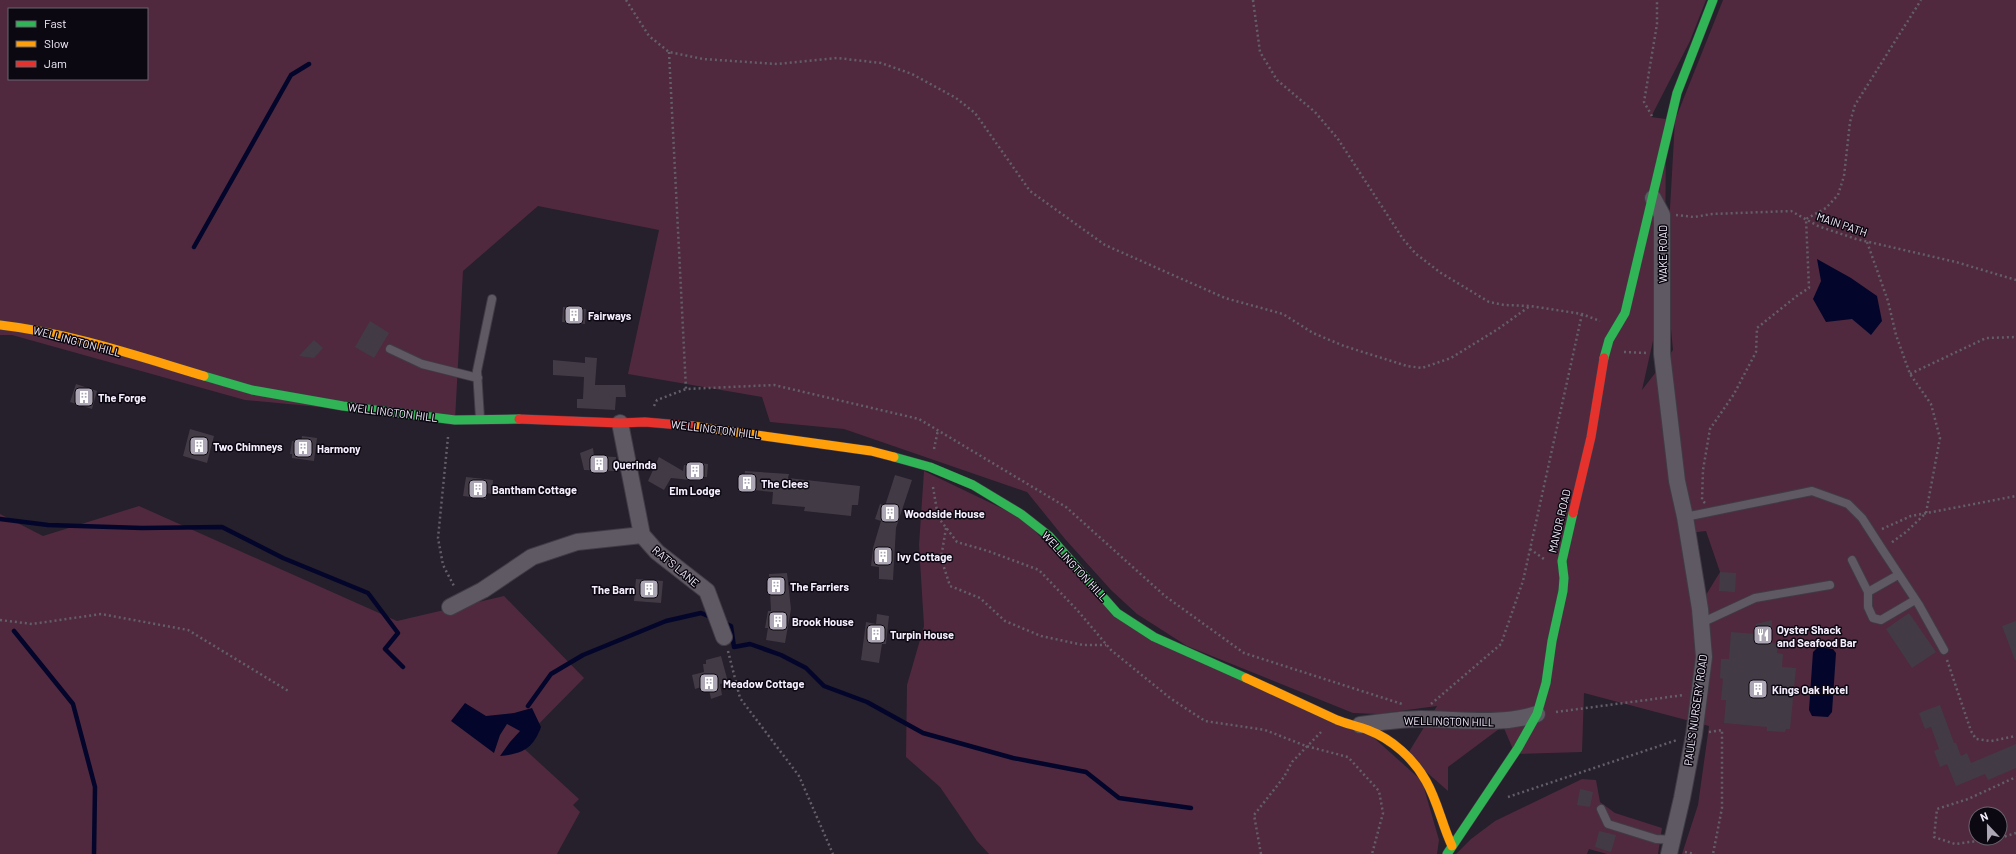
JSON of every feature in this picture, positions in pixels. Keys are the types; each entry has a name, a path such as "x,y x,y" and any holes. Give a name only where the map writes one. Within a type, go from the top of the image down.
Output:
{"street":[{"path":"1653,198 1677,93 1712,0"},
{"name":"WAKE ROAD","path":"1653,198 1662,215 1662,354 1677,481 1685,517"},
{"name":"MANOR ROAD","path":"1449,850 1518,748 1537,714 1546,684 1549,641 1563,591 1564,578 1562,561 1591,436 1605,351 1609,340 1625,313 1653,198"},
{"name":"WELLINGTON HILL","path":"0,325 36,329 88,342 252,390 343,406 450,419 544,419 620,423 645,422 748,432 813,444 871,451 930,467 973,485 1021,514 1049,536 1117,612 1154,638 1342,722 1360,725 1420,719 1494,722 1515,720 1537,714"},
{"path":"456,604 483,590 532,557 577,542 642,535 620,423"},
{"name":"PAUL'S NURSERY ROAD","path":"1671,847 1694,735 1704,657 1701,623 1685,517"},
{"name":"RAT'S LANE","path":"642,535 657,552 707,592 724,637"},
{"name":"WELLINGTON HILL","path":"1360,725 1394,744 1423,776 1434,795 1449,850"}],"lane":[{"path":"480,419 477,371 492,299"},
{"path":"390,350 422,364 478,378"},
{"path":"1685,517 1812,490 1848,504 1862,518 1915,600 1944,650"},
{"path":"1852,560 1868,592 1868,607 1873,618 1880,620 1915,600"},
{"path":"1868,592 1898,575"},
{"path":"1701,623 1755,598 1830,585"},
{"path":"1601,809 1608,824 1656,839 1671,847"}],"path":[{"path":"626,0 650,36 669,52 704,59 777,64 837,58 881,63 912,74 956,98 975,113 1030,191 1105,245 1225,298 1283,314 1313,333 1344,346 1407,366 1422,368 1451,358 1498,329 1530,306"},
{"path":"1253,0 1260,52 1277,80 1314,112 1338,139 1403,239 1416,254 1441,273 1489,302 1504,306 1530,306 1582,314 1617,328"},
{"path":"1655,121 1644,102 1657,24 1657,0"},
{"path":"1714,512 1702,500 1703,470 1710,429 1734,394 1756,352 1757,328 1809,288 1806,219 1826,208 1838,195 1844,176 1850,122 1855,105 1921,0"},
{"path":"669,52 686,389"},
{"name":"MAIN PATH","path":"1662,215 1694,217 1712,214 1791,211 1818,226 1867,242 1956,262 2016,280"},
{"path":"1867,242 1888,301 1896,335 1910,374 1931,404 1940,438 1926,513 1906,532 1882,549"},
{"path":"1429,706 1501,644 1523,581 1582,314"},
{"path":"1910,374 1986,338 2016,336"},
{"path":"1605,351 1662,354"},
{"path":"645,422 657,400 686,389 774,385 919,419 1066,507 1165,596 1244,653 1408,706"},
{"path":"450,419 438,538 443,565 456,604"},
{"path":"938,430 930,467 938,517 957,542 988,551 1039,570 1078,611 1106,645 1170,698 1205,722 1265,730 1306,746 1348,757 1379,790 1383,813 1372,854"},
{"path":"1872,534 1911,516 2016,496"},
{"path":"946,528 941,558 950,586 980,598 1005,621 1041,636 1083,645 1106,645"},
{"path":"1530,549 1546,562"},
{"path":"0,620 32,624 101,614 188,630 290,692"},
{"path":"724,637 740,698 799,776 833,854"},
{"path":"1944,650 1971,731 1976,739 1991,741 2016,736"},
{"path":"1537,714 1700,693"},
{"path":"1500,799 1694,735 1722,730 1722,808 1713,854"},
{"path":"1968,842 1955,844 1934,837 1937,809 1968,799 2016,777"},
{"path":"1687,852 1695,854"}],"shaded area":[{"path":"0,0 1706,0 1690,41 1651,117 1666,119 1665,287 1642,390 1673,350 1666,279 1675,120 1723,0 2016,0 2016,854 1682,854 1698,805 1709,726 1584,693 1582,752 1515,754 1503,726 1448,767 1448,791 1407,755 1437,706 1377,714 1353,713 1187,646 1137,614 1111,590 1065,539 1027,492 844,429 770,422 762,397 628,374 659,230 538,206 463,271 455,420 245,400 12,335 0,335","holes":["1706,531 1720,572 1706,595 1689,533"]},
{"path":"924,471 1022,518 1128,626 1373,737 1422,781 1439,840 1437,854 989,854 977,841 940,787 906,757 907,685 924,626 919,545"},
{"path":"139,506 397,621 504,596 584,678 519,744 579,799 573,805 580,812 557,854 0,854 0,514 43,536"},
{"path":"1582,779 1596,780 1600,802 1615,813 1662,828 1658,854 1607,854 1589,849 1587,854 1456,854 1471,839 1495,821"}],"water":[{"path":"1817,259 1851,278 1877,296 1882,321 1871,335 1852,319 1826,322 1813,299 1821,281"},
{"path":"1818,647 1833,649 1836,653 1832,712 1828,717 1812,716 1809,710 1813,652"},
{"path":"465,703 486,716 514,713 532,708 541,727 534,741 526,749 515,754 500,756 520,731 507,724 500,735 494,753 451,721"}],"building":[{"name":"Fairways","path":"563,307 586,309 585,324 562,322"},
{"path":"370,321 389,333 374,358 355,347"},
{"path":"314,340 323,348 314,358 299,356"},
{"path":"585,357 597,358 595,385 625,385 626,397 616,397 615,410 577,408 577,399 583,399 584,377 553,375 553,360 585,363"},
{"name":"The Forge","path":"76,384 97,391 92,409 70,402"},
{"name":"Two Chimneys","path":"190,429 214,436 207,463 183,456"},
{"name":"Harmony","path":"302,436 317,438 314,461 292,458 292,454 290,454 292,441 301,443"},
{"name":"Querinda","path":"593,448 594,456 616,457 615,471 584,470 580,453"},
{"path":"659,457 683,471 684,465 695,466 696,463 708,464 707,477 698,477 697,479 701,481 671,478 664,490 648,481"},
{"path":"745,471 789,474 788,478 860,486 858,505 852,505 851,516 804,511 805,507 772,504 773,492 743,489"},
{"path":"895,475 912,480 896,528 893,580 879,579 879,567 871,566 873,548 881,521 875,519 880,504 885,506"},
{"name":"Bantham Cottage","path":"466,477 493,480 492,494 486,493 486,499 463,496"},
{"path":"1720,572 1736,573 1735,592 1719,591"},
{"path":"787,573 791,609 785,643 766,640 768,628 765,628 768,611 771,611 769,574"},
{"name":"The Barn","path":"636,579 663,581 661,603 634,601"},
{"path":"1909,613 1936,652 1912,668 1886,629"},
{"name":"Turpin House","path":"877,614 889,616 886,644 882,644 879,663 861,660 866,622 876,624"},
{"name":"Kings Oak Hotel","path":"1772,620 1771,643 1778,644 1777,653 1783,654 1782,667 1796,668 1790,729 1786,729 1785,732 1767,731 1767,727 1724,723 1726,700 1721,700 1723,679 1720,678 1721,659 1729,659 1731,632 1755,634 1756,624"},
{"path":"2016,621 2016,660 2015,660 2002,626"},
{"name":"Meadow Cottage","path":"721,656 728,682 720,684 722,695 711,699 708,685 695,689 692,675 704,672 703,664 706,664 706,660"},
{"path":"1940,705 1954,743 1956,743 1961,756 1967,753 1971,763 2016,744 2016,768 1988,780 1985,774 1956,786 1947,764 1940,767 1934,751 1939,749 1931,727 1925,729 1919,713"},
{"path":"1580,789 1593,792 1590,807 1577,805"},
{"path":"1599,831 1616,835 1611,852 1595,847"}],"waterway":[{"path":"194,247 291,75 309,64"},
{"path":"0,519 48,525 142,528 222,527 283,558 368,593 398,633 385,649 403,667"},
{"path":"528,706 551,674 583,655 666,621 701,613 713,618"},
{"path":"724,623 731,626 734,647 750,644 781,655 806,668 824,686 867,702 923,733 1013,758 1086,772 1119,798 1191,808"},
{"path":"14,631 73,704 95,787 94,854"}],"traffic: fast":[{"path":"1604,358 1609,340 1625,313 1677,93 1713,0"},
{"path":"204,376 252,390 343,406 455,420 519,419"},
{"path":"894,457 930,467 973,485 1021,514 1049,536 1117,613 1154,637 1246,678"},
{"path":"1447,854 1518,748 1537,714 1546,683 1552,641 1563,591 1564,578 1562,561 1573,513"}],"traffic: slow":[{"path":"0,325 78,339 204,376"},
{"path":"692,426 871,451 894,457"},
{"path":"1246,678 1337,720 1377,734 1394,744 1409,758 1426,781 1434,797 1452,846"}],"traffic: jam":[{"path":"1573,513 1591,437 1604,358"},
{"path":"519,419 620,423 645,422 692,426"}],"place":[{"name":"Fairways","path":"574,315"},
{"name":"The Forge","path":"84,397"},
{"name":"Two Chimneys","path":"199,446"},
{"name":"Harmony","path":"303,448"},
{"name":"Querinda","path":"599,464"},
{"name":"Elm Lodge","path":"695,471"},
{"name":"The Clees","path":"747,483"},
{"name":"Bantham Cottage","path":"478,489"},
{"name":"Woodside House","path":"890,513"},
{"name":"Ivy Cottage","path":"883,556"},
{"name":"The Farriers","path":"776,586"},
{"name":"The Barn","path":"649,589"},
{"name":"Brook House","path":"778,621"},
{"name":"Turpin House","path":"876,634"},
{"name":"Oyster Shack and Seafood Bar","path":"1763,635"},
{"name":"Meadow Cottage","path":"709,683"},
{"name":"Kings Oak Hotel","path":"1758,689"}]}
